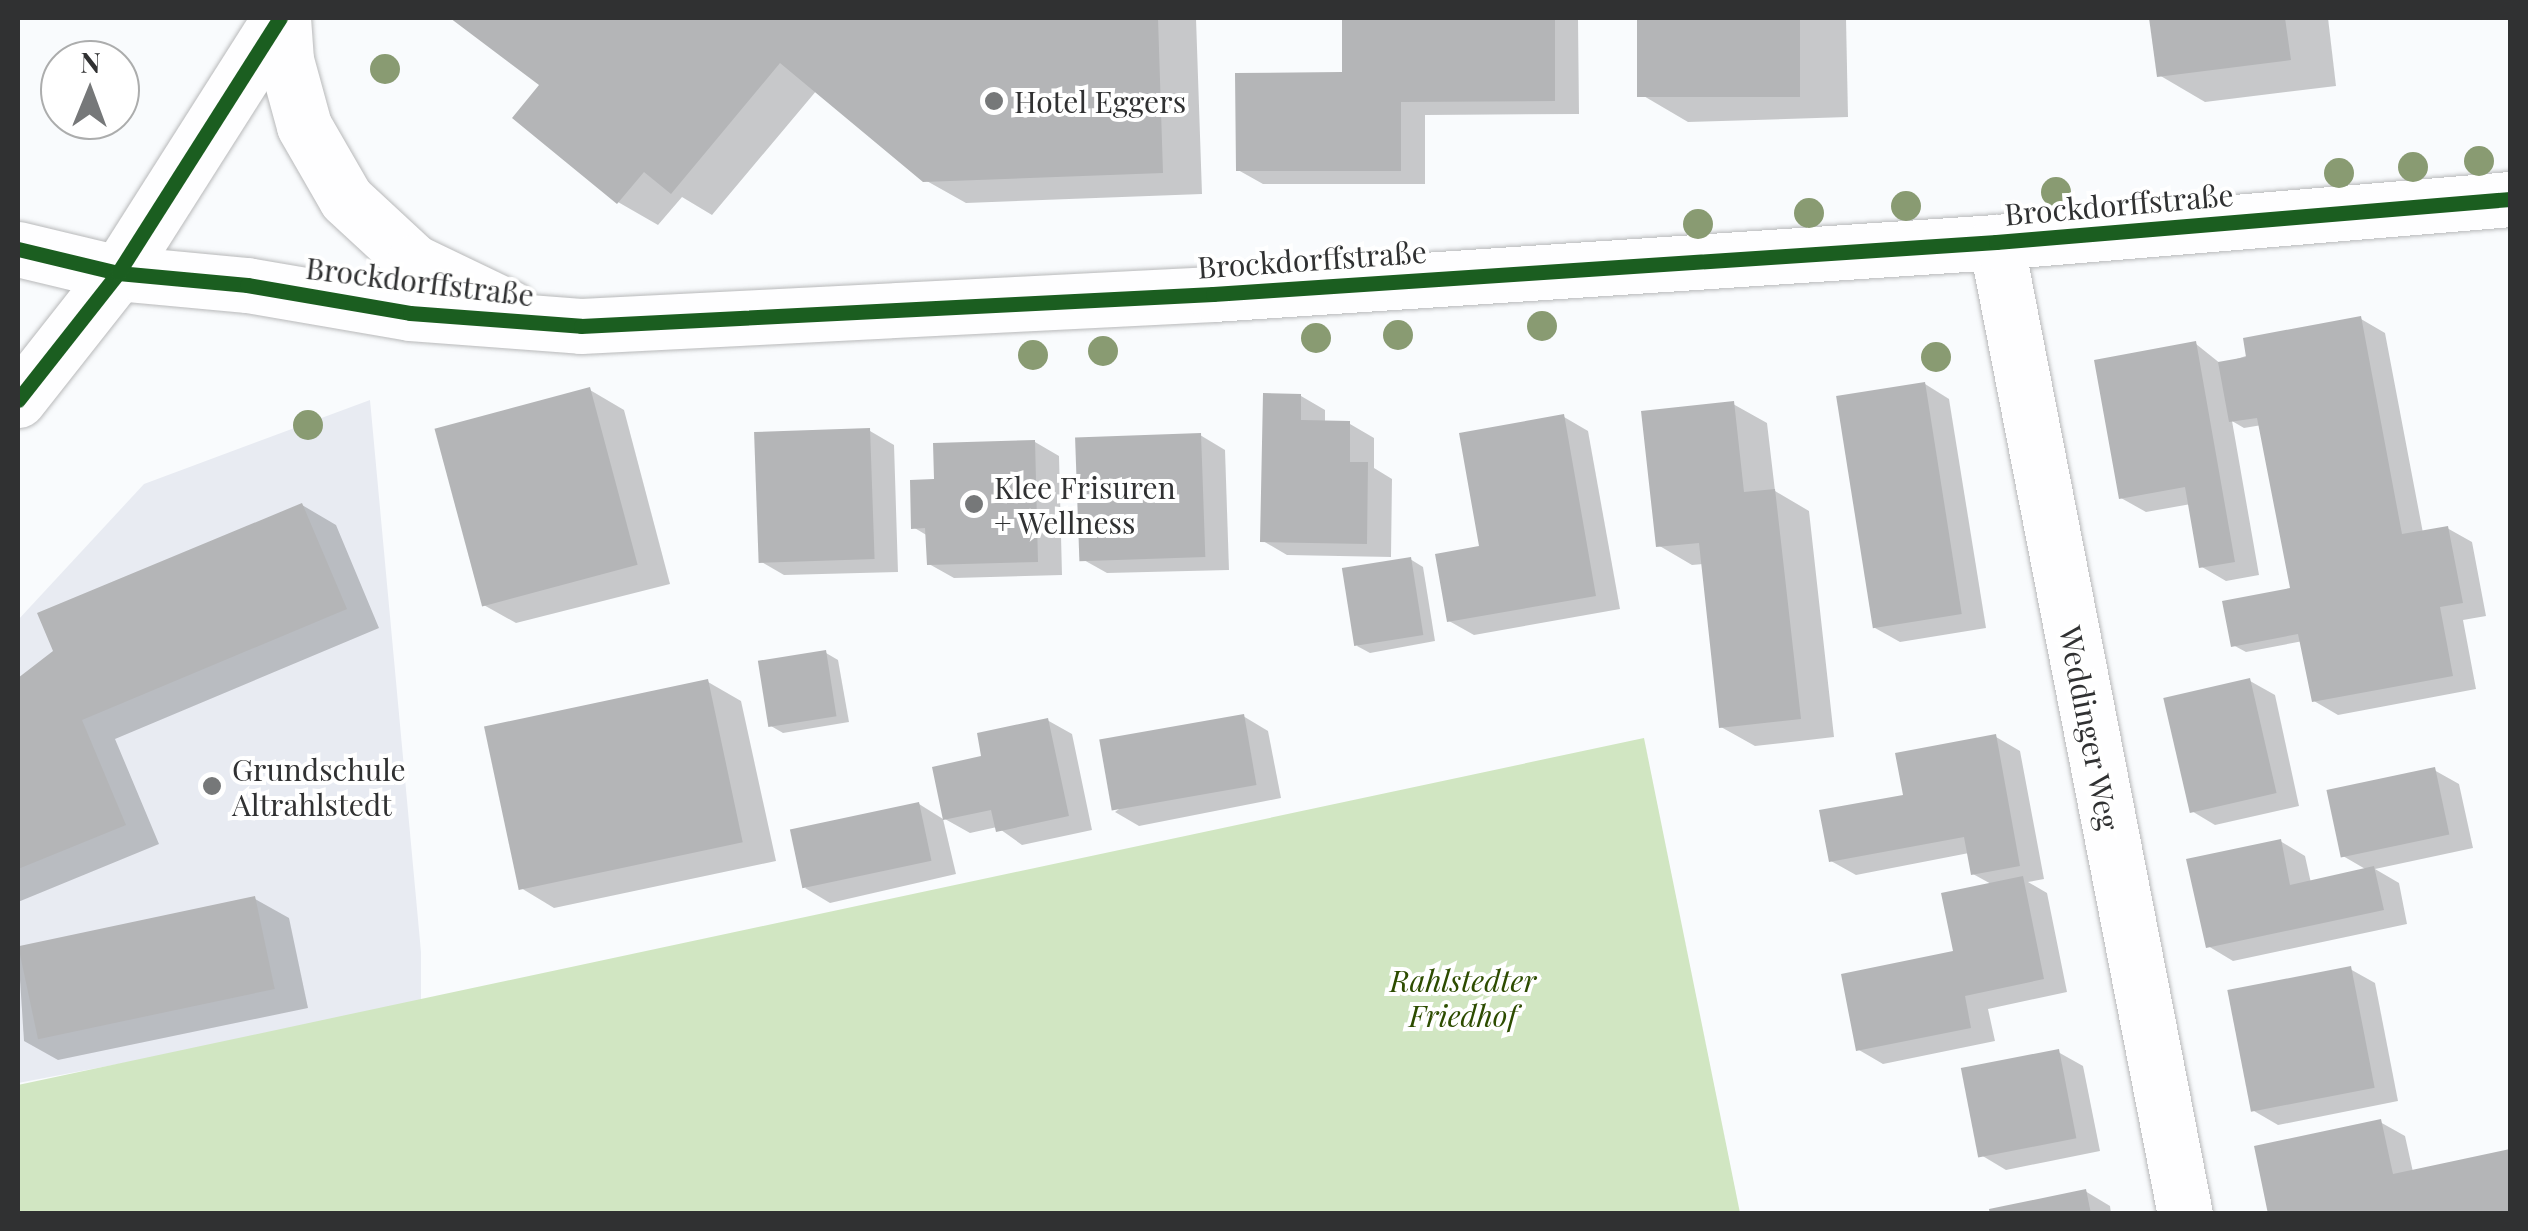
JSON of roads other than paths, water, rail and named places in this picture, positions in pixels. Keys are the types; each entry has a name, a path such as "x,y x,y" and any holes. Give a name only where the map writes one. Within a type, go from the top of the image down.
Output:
{"street":[{"path":"18,400 118,273 282,18"},
{"path":"282,18 304,126 354,208 414,262 446,280 498,305 581,326"},
{"name":"Brockdorffstraße","path":"18,249 118,273 246,285 478,322 581,326 1213,294 1996,242 2510,199"},
{"name":"Weddinger Weg","path":"1996,242 2185,1214"}],"place":[{"name":"Hotel Eggers","path":"994,101"},
{"name":"Klee Frisuren + Wellness","path":"974,504"},
{"name":"Grundschule Altrahlstedt","path":"212,786"}],"park label":[{"name":"Rahlstedter Friedhof","path":"1463,997"}]}
